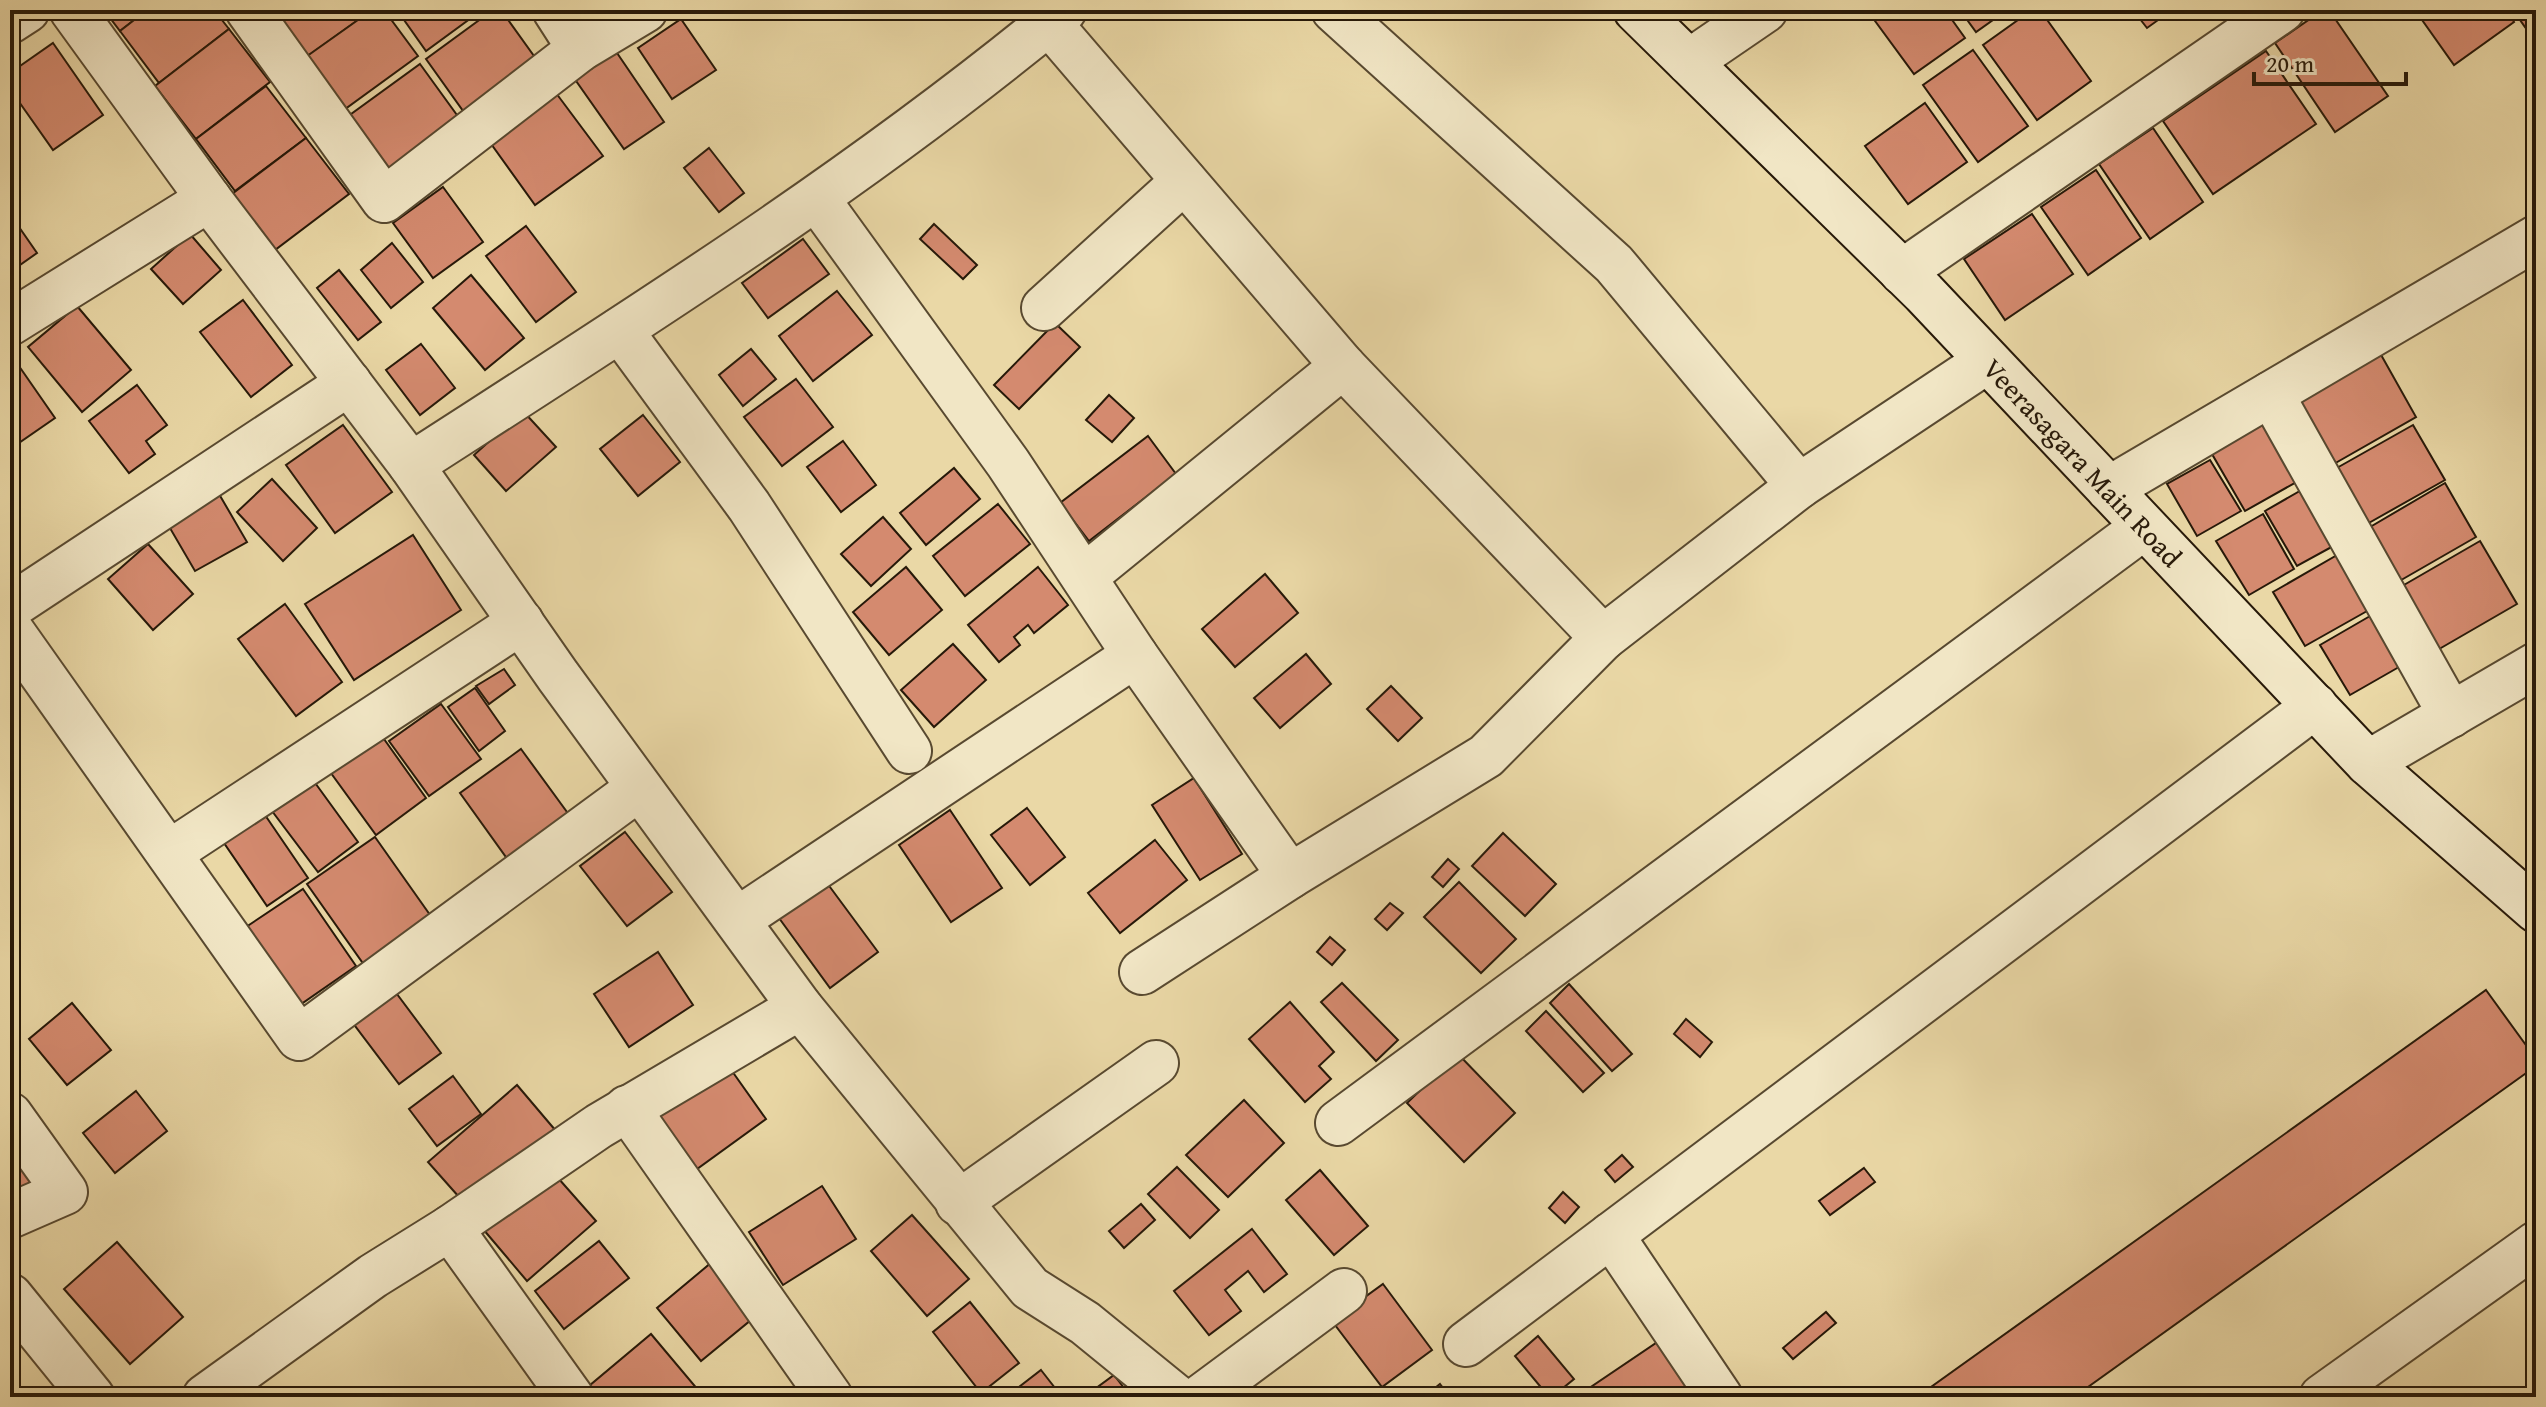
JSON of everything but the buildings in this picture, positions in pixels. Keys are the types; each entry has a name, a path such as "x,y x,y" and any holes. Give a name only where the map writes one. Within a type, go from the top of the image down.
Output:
{"street":[{"path":"10,21 27,10"},
{"path":"72,10 209,199 411,465 639,788 800,1007 1030,1288 1085,1323 1176,1397"},
{"path":"248,10 384,200 580,49 645,10"},
{"path":"555,10 580,49"},
{"path":"1334,10 1614,264 1799,486"},
{"name":"Veerasagara Main Road","path":"1636,10 1902,272 2368,763 2536,910"},
{"path":"1689,62 1765,10"},
{"path":"1902,272 2282,10"},
{"path":"411,465 817,199 1013,53 1057,16 1184,181 1343,366 1603,638"},
{"path":"1044,308 1184,181"},
{"path":"10,323 209,199"},
{"path":"817,199 1008,463 1135,655 1290,876"},
{"path":"2109,489 2536,238"},
{"path":"620,330 749,506 909,751"},
{"path":"1142,972 1290,876 1486,756 1603,638 1799,486 1987,361"},
{"path":"1084,577 1343,366"},
{"path":"10,607 349,383"},
{"path":"2271,394 2451,715"},
{"path":"1338,1123 2144,527"},
{"path":"169,853 521,622"},
{"path":"10,629 299,1038 639,788"},
{"path":"737,920 1135,655"},
{"path":"2368,763 2536,665"},
{"path":"1466,1344 2315,706"},
{"path":"205,1397 373,1276 450,1228 627,1108 800,1007"},
{"path":"958,1203 1156,1063"},
{"path":"627,1108 830,1397"},
{"path":"10,1115 65,1192 10,1216"},
{"path":"450,1228 571,1397"},
{"path":"1611,1235 1720,1397"},
{"path":"2322,1397 2536,1244"},
{"path":"1201,1397 1344,1291"},
{"path":"10,1296 92,1397"}]}
